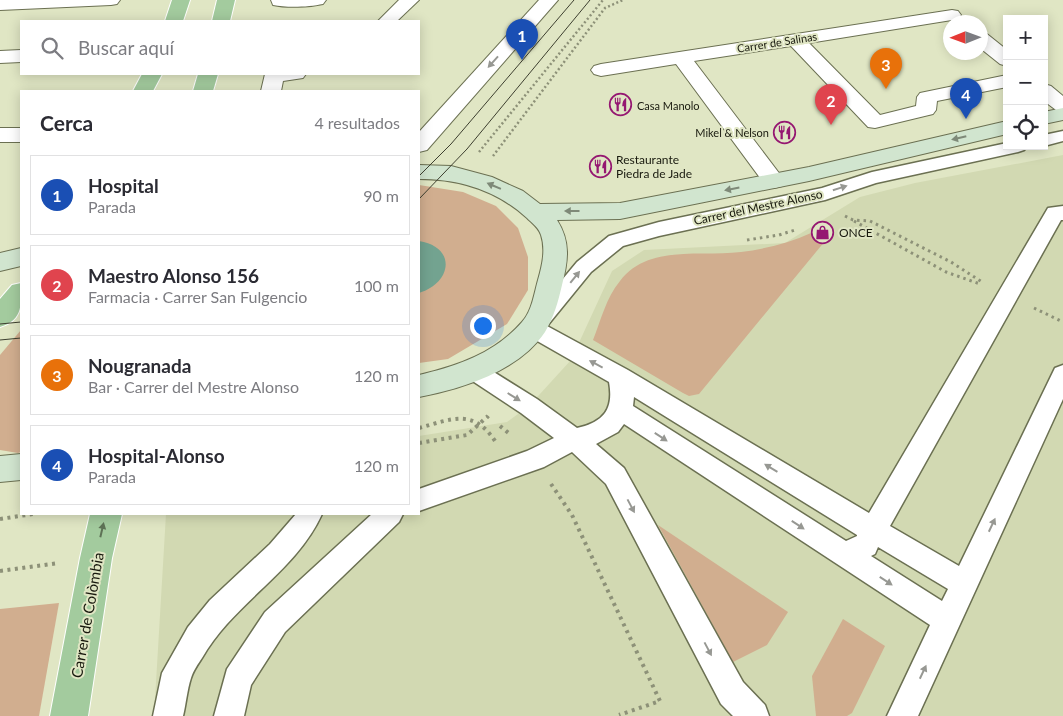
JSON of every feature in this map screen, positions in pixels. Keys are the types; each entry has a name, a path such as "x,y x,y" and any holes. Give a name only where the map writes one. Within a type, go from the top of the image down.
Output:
{"main road":[{"path":"174,20 181,0"},
{"path":"221,20 226,0"},
{"path":"144,90 151,75"},
{"path":"203,90 208,75"},
{"path":"1048,117 1063,114"},
{"name":"Carrer del Mestre Alonso","path":"535,212 620,211 774,181 1003,128"},
{"name":"Carrer del Mestre Alonso","path":"420,172 443,173 478,180 509,193 535,212 550,228 556,248 554,268 547,297 533,328 507,352 473,370 442,381 420,386"},
{"path":"0,262 20,257"},
{"path":"0,317 20,293"},
{"path":"0,469 20,467"},
{"name":"Carrer de Colòmbia","path":"69,716 96,558 106,515"}],"street":[{"path":"0,5 111,0"},
{"path":"279,1 317,0"},
{"path":"388,20 410,0"},
{"path":"420,144 549,0"},
{"path":"934,0 951,15"},
{"name":"Carrer de Salinas","path":"602,70 795,39 943,21"},
{"path":"795,39 875,122 926,110 927,97 1003,83"},
{"path":"988,45 1003,57"},
{"path":"0,57 20,56"},
{"path":"681,57 774,181"},
{"path":"271,90 274,75"},
{"path":"1048,93 1063,106"},
{"path":"0,135 20,135"}],"lane":[{"path":"1048,140 1063,136"},
{"name":"Carrer del Mestre Alonso","path":"533,328 584,267 616,242 659,229 825,194 872,178 1003,149"},
{"path":"844,554 866,545 1055,213 1063,213"},
{"path":"533,328 620,377 965,584"},
{"path":"473,370 529,406 574,439 615,476 732,693 754,716"},
{"path":"902,716 1063,374"},
{"path":"420,500 535,459 574,439 592,435 610,425 621,410 623,394 620,377"},
{"path":"621,410 947,620"},
{"path":"168,716 177,673 198,637 220,610 285,546 304,524 308,515"},
{"path":"229,716 237,679 275,622 389,515"}],"path":[{"path":"484,147 603,0"},
{"path":"486,157 492,156 605,8 623,0"},
{"path":"839,213 946,272 983,285"},
{"path":"853,220 870,221 952,262"},
{"path":"743,240 779,236 796,229"},
{"path":"420,443 467,435 488,416 514,398"},
{"path":"488,416 535,459 572,516 660,701 619,715"},
{"path":"420,428 453,420 472,419 481,423 499,445"},
{"path":"506,441 512,436"},
{"path":"0,519 26,515"},
{"path":"0,572 96,558"}],"shaded area":[{"path":"1063,155 1063,716 154,716 166,515 420,515 420,436 507,422 529,406 571,360 612,271 644,250 785,243 860,197 915,183"},
{"path":"420,185 463,192 496,206 518,228 528,257 528,290 507,324 448,359 420,363"},
{"path":"811,233 830,235 699,394 689,396 683,393 593,340 607,302 615,288 632,269 645,262 676,254 750,251 786,243"},
{"path":"420,241 440,250 446,266 444,274 430,288 420,293"},
{"path":"20,331 20,452 18,453 0,450 0,355"},
{"path":"658,525 788,612 767,645 733,662"},
{"path":"59,603 39,716 0,716 0,609"},
{"path":"843,619 885,646 852,713 847,716 816,716 812,676"}],"tram line":[{"path":"420,175 451,144 574,0"},
{"path":"420,198 467,149 590,0"},
{"path":"0,324 20,322"},
{"path":"0,340 20,338"}],"place":[{"name":"Hospital","path":"522,60"},
{"name":"Nougranada","path":"886,89"},
{"name":"Casa Manolo","path":"621,105"},
{"name":"Hospital-Alonso","path":"966,119"},
{"name":"Maestro Alonso 156","path":"831,125"},
{"name":"Mikel & Nelson","path":"785,132"},
{"name":"Restaurante Piedra de Jade","path":"600,166"},
{"name":"ONCE","path":"823,232"}]}
